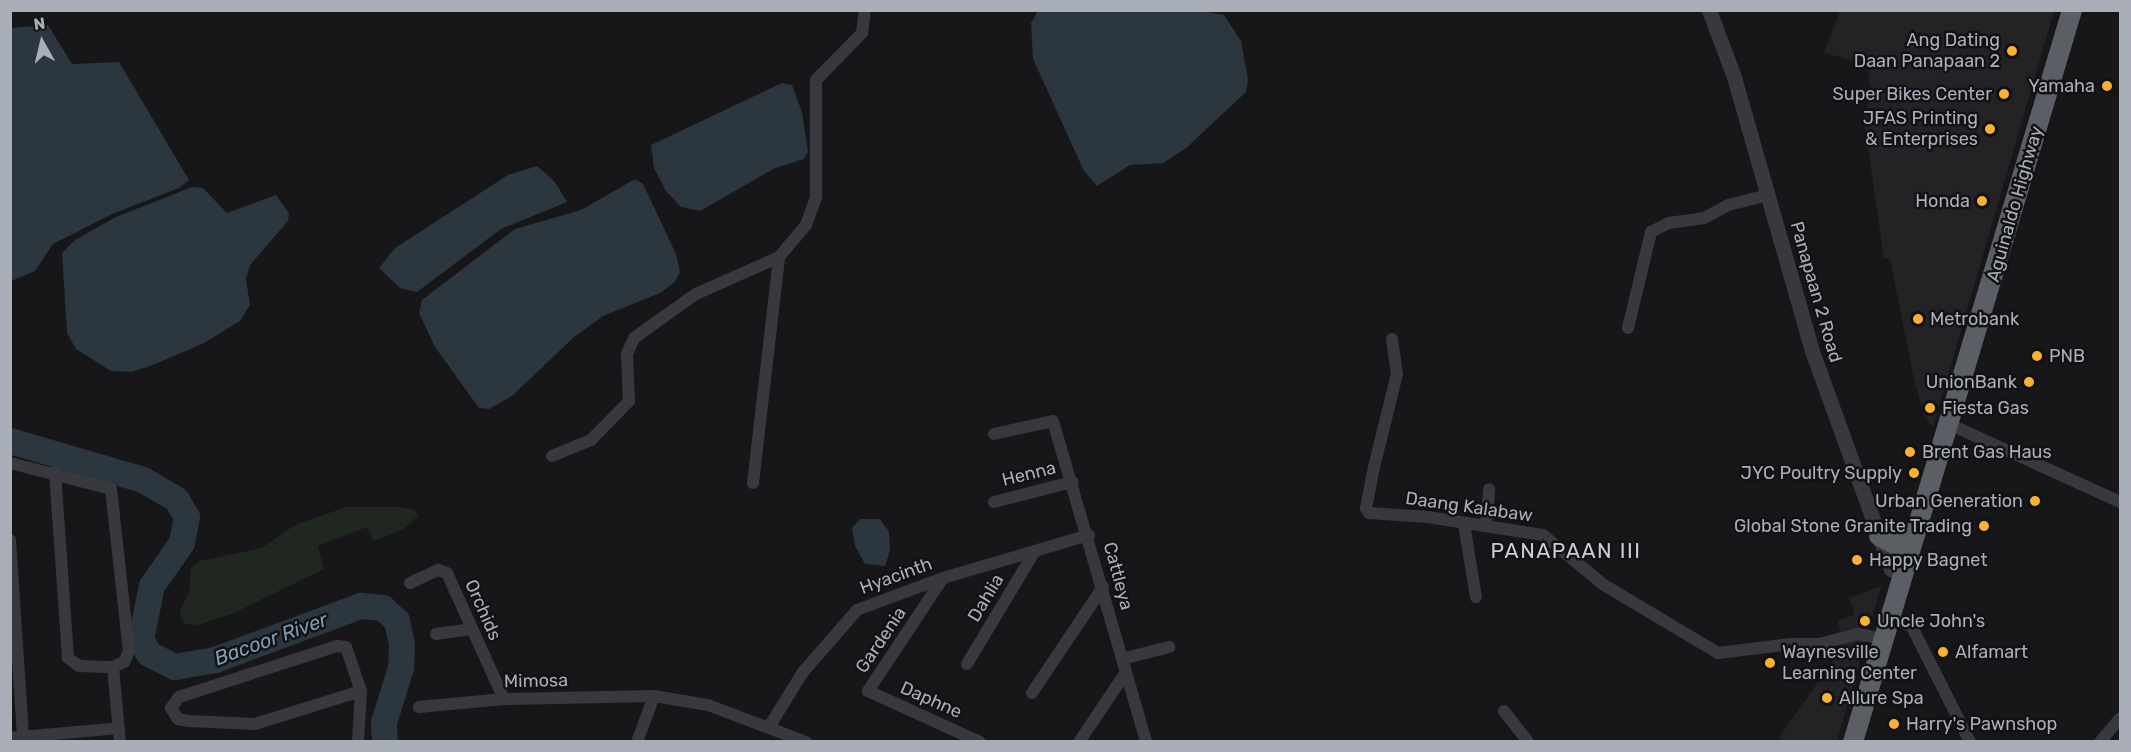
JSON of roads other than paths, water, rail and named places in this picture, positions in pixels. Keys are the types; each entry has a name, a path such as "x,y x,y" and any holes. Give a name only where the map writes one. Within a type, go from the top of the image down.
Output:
{"highway":[{"name":"Aguinaldo Highway","path":"1853,741 2072,10"},
{"path":"1879,536 1899,546 1915,533"}],"street":[{"path":"552,456 591,440 629,401 627,354 634,338 696,294 779,257 806,225 816,198 816,80 862,33 865,10"},
{"name":"Panapaan 2 Road","path":"1709,10 1734,76 1812,351 1891,569 1903,574"},
{"path":"1628,328 1652,232 1669,223 1704,218 1728,205 1768,195"},
{"path":"753,483 779,257"},
{"name":"Daang Kalabaw","path":"1392,339 1395,390 1366,511 1543,535 1604,585 1718,653 1791,644 1819,644 1858,634 1911,626 1970,741"},
{"name":"Cattleya","path":"994,434 1053,421 1089,535 1146,741"},
{"path":"1949,424 2121,501"},
{"path":"10,463 55,472 111,489 129,651 124,662 113,667 74,664 68,658 55,472"},
{"name":"Henna","path":"994,501 1072,482"},
{"path":"1486,526 1490,489"},
{"path":"1464,524 1476,597"},
{"name":"Hyacinth","path":"773,733 803,672 857,610 943,578 1089,535"},
{"path":"10,540 17,737 64,737 119,728"},
{"name":"Dahlia","path":"967,663 1035,551"},
{"name":"Orchids","path":"410,583 438,570 447,573 504,699"},
{"name":"Gardenia","path":"868,691 943,578"},
{"path":"1032,693 1103,587"},
{"path":"436,634 471,629"},
{"path":"358,741 361,691 351,653 346,646 337,646 179,697 171,708 178,718 188,721 255,724 361,691"},
{"path":"1122,659 1169,647"},
{"path":"113,667 120,741"},
{"path":"1079,741 1126,672"},
{"name":"Daphne","path":"868,691 980,741"},
{"path":"637,741 654,696"},
{"name":"Mimosa","path":"419,707 504,699 654,696 708,705 773,733 806,741"},
{"path":"1504,711 1528,741"},
{"path":"2100,741 2121,718"}],"waterway":[{"name":"Bacoor River","path":"10,441 143,480 177,500 187,517 182,543 152,586 141,639 149,654 175,667 215,660 361,606 383,608 397,621 402,644 401,668 384,723 385,742"}],"place":[{"name":"Ang Dating Daan Panapaan 2","path":"2012,51"},
{"name":"Yamaha","path":"2107,86"},
{"name":"Super Bikes Center","path":"2004,94"},
{"name":"JFAS Printing & Enterprises","path":"1990,129"},
{"name":"Honda","path":"1982,201"},
{"name":"Metrobank","path":"1918,319"},
{"name":"PNB","path":"2037,356"},
{"name":"UnionBank","path":"2029,382"},
{"name":"Fiesta Gas","path":"1930,408"},
{"name":"Brent Gas Haus","path":"1910,452"},
{"name":"JYC Poultry Supply","path":"1914,473"},
{"name":"Urban Generation","path":"2035,501"},
{"name":"Global Stone Granite Trading","path":"1984,526"},
{"name":"Happy Bagnet","path":"1857,560"},
{"name":"Uncle John's","path":"1865,621"},
{"name":"Alfamart","path":"1943,652"},
{"name":"Waynesville Learning Center","path":"1770,663"},
{"name":"Allure Spa","path":"1827,698"},
{"name":"Harry's Pawnshop","path":"1894,724"}],"district":[{"name":"PANAPAAN III","path":"1566,551"}]}
